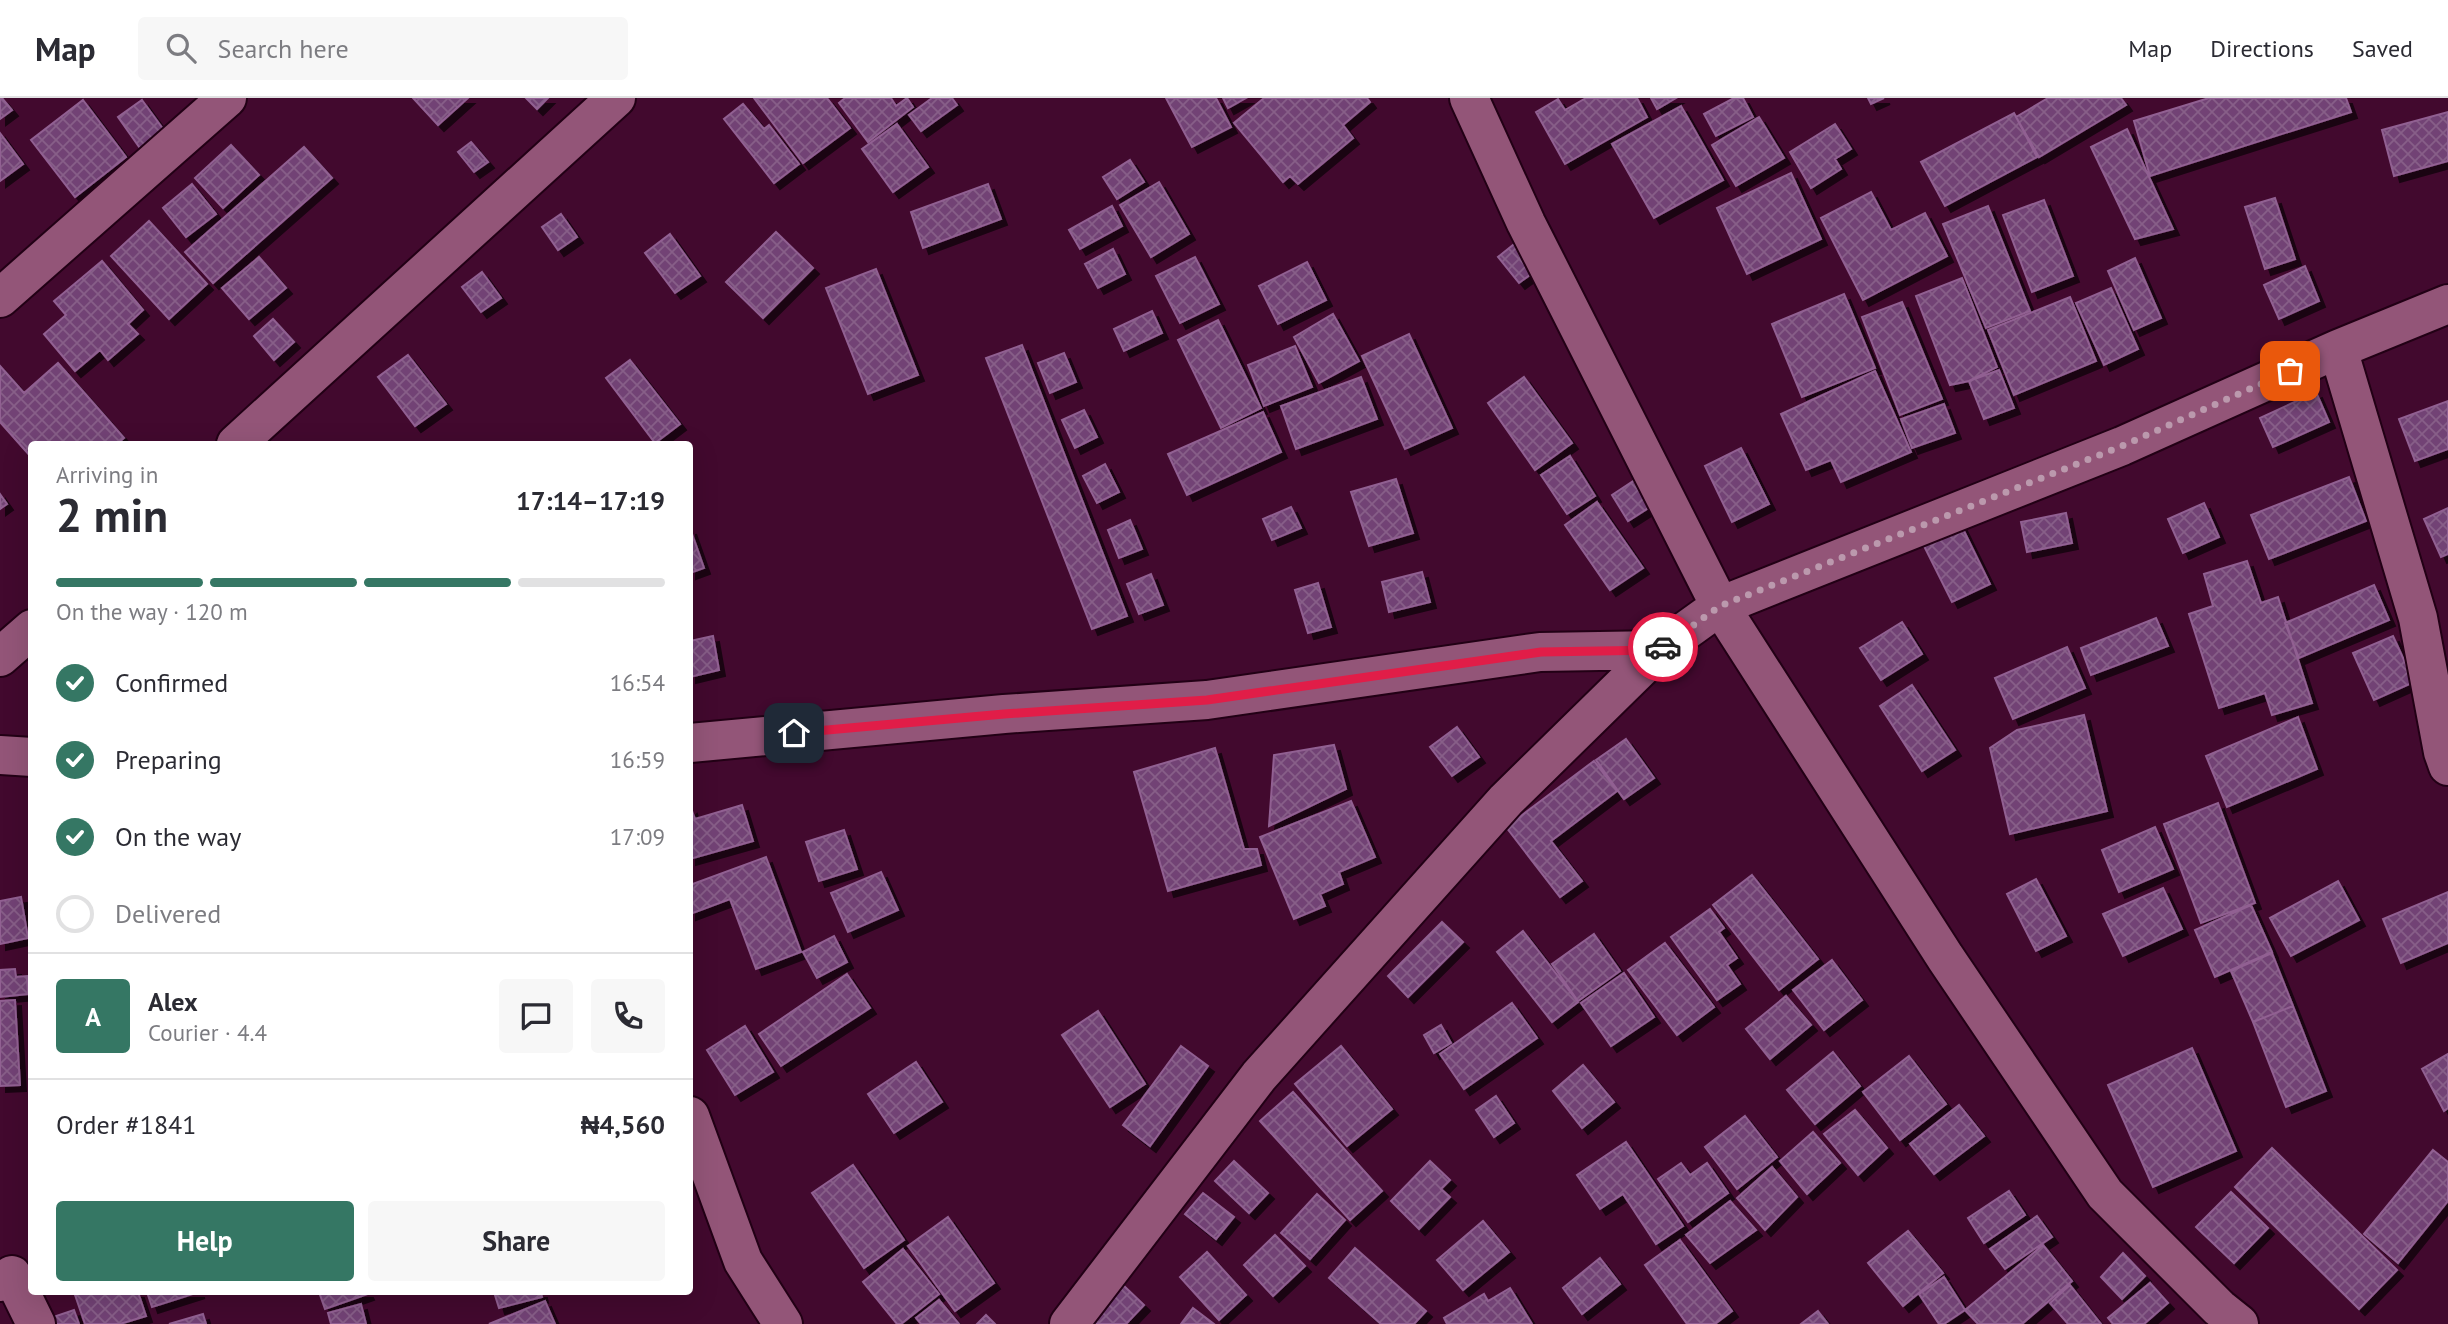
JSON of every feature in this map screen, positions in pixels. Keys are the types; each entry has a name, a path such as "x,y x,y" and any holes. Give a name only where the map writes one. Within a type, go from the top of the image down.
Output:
{"street":[{"path":"0,298 228,98"},
{"path":"239,441 616,98"},
{"path":"1469,98 1525,223 1720,606 1945,957 2105,1194 2220,1319"},
{"path":"1069,1324 1259,1076 1506,800 1659,650 1720,606 2122,446 2338,349 2448,304"},
{"path":"2338,349 2418,618 2443,752 2448,766"},
{"path":"0,657 28,632"},
{"path":"693,743 1004,714 1207,700 1541,652 1659,650"},
{"path":"0,755 28,757"},
{"path":"693,1124 743,1261 783,1324"},
{"path":"0,1282 12,1275 36,1324"}],"building":[{"path":"0,98 12,110 0,119"},
{"path":"413,98 468,98 438,125"},
{"path":"526,98 548,98 537,109"},
{"path":"754,98 827,98 850,128 803,163"},
{"path":"845,98 891,98 896,106 907,98 913,107 868,142 839,103"},
{"path":"932,98 952,98 957,105 921,131 909,115"},
{"path":"1166,98 1216,98 1231,127 1192,147"},
{"path":"1223,98 1246,98 1228,108"},
{"path":"1264,98 1367,98 1370,102 1343,125 1353,138 1298,184 1290,176 1283,182 1234,123"},
{"path":"1586,98 1637,98 1647,117 1565,164 1536,112 1558,99 1565,110"},
{"path":"1651,98 1676,98 1657,109"},
{"path":"1734,98 1743,98 1753,117 1716,136 1704,114"},
{"path":"1868,98 1884,98 1871,104"},
{"path":"2048,98 2121,98 2126,105 2039,157 2016,117"},
{"path":"2209,98 2346,98 2351,112 2150,176 2134,121"},
{"path":"83,100 126,157 75,197 31,140"},
{"path":"142,100 166,133 142,151 118,117"},
{"path":"743,104 764,129 769,125 799,164 774,183 724,119"},
{"path":"1681,106 1723,180 1654,218 1612,144"},
{"path":"2448,112 2448,161 2394,176 2382,130"},
{"path":"2014,113 2037,157 1945,206 1921,162"},
{"path":"1759,117 1784,158 1736,186 1712,145"},
{"path":"897,124 928,167 893,192 862,149"},
{"path":"1835,124 1851,149 1835,159 1841,169 1811,188 1790,152"},
{"path":"2127,129 2173,229 2135,239 2091,147"},
{"path":"0,133 23,164 0,181"},
{"path":"471,142 488,162 474,172 458,152"},
{"path":"231,145 259,175 223,208 195,178"},
{"path":"304,147 332,178 213,283 185,252"},
{"path":"1130,160 1144,182 1117,199 1103,177"},
{"path":"1791,173 1821,239 1747,274 1717,208"},
{"path":"1159,182 1189,234 1151,257 1120,205"},
{"path":"192,184 216,214 186,237 163,208"},
{"path":"988,184 1001,219 923,248 911,212"},
{"path":"1871,192 1891,230 1925,213 1947,256 1863,300 1821,218"},
{"path":"2275,198 2295,259 2265,269 2245,207"},
{"path":"2044,200 2073,276 2032,292 2003,215"},
{"path":"1112,206 1122,226 1080,249 1069,230"},
{"path":"1988,206 2030,311 1986,328 1943,224"},
{"path":"561,214 577,237 558,250 542,227"},
{"path":"149,221 207,284 169,319 111,256"},
{"path":"776,232 813,268 763,318 726,282"},
{"path":"670,234 700,276 675,293 645,253"},
{"path":"1523,237 1545,264 1519,283 1498,257"},
{"path":"1113,249 1125,274 1098,288 1085,264"},
{"path":"259,257 286,288 249,319 222,288"},
{"path":"1195,257 1219,304 1180,323 1156,276"},
{"path":"2135,258 2161,318 2134,330 2108,271"},
{"path":"102,261 143,310 128,324 138,334 108,360 100,350 75,371 44,334 66,315 54,301"},
{"path":"1307,262 1326,300 1278,324 1259,286"},
{"path":"2305,266 2319,301 2279,319 2264,285"},
{"path":"876,269 918,375 868,394 826,288"},
{"path":"482,272 501,298 481,312 462,287"},
{"path":"1962,278 1997,367 1969,381 1950,385 1916,296"},
{"path":"2111,288 2138,349 2104,365 2076,303"},
{"path":"1844,294 1875,368 1802,397 1772,324"},
{"path":"2070,297 2096,361 2014,395 1988,330"},
{"path":"1902,302 1942,399 1900,415 1862,317"},
{"path":"1152,311 1162,333 1124,351 1114,329"},
{"path":"1333,314 1359,361 1319,383 1294,337"},
{"path":"273,319 294,342 274,360 254,336"},
{"path":"1218,320 1261,408 1221,428 1178,340"},
{"path":"1409,334 1452,428 1405,449 1362,356"},
{"path":"1022,345 1127,616 1092,629 986,358"},
{"path":"1295,346 1312,387 1264,406 1248,365"},
{"path":"1064,353 1076,382 1050,393 1038,363"},
{"path":"408,355 446,404 415,426 378,377"},
{"path":"630,360 680,424 658,441 653,441 606,378"},
{"path":"58,363 124,438 120,441 28,441 28,454 0,422 0,366 24,393"},
{"path":"1999,370 2014,408 1984,419 1969,381"},
{"path":"1875,371 1911,452 1841,482 1831,460 1806,470 1781,414"},
{"path":"1361,377 1377,419 1296,449 1281,406"},
{"path":"1524,377 1572,443 1535,470 1488,403"},
{"path":"2316,392 2329,422 2273,447 2260,418"},
{"path":"2448,401 2448,449 2415,461 2399,419"},
{"path":"1944,404 1955,433 1912,448 1901,419"},
{"path":"1084,410 1097,437 1075,448 1062,420"},
{"path":"1263,412 1281,452 1187,495 1168,454"},
{"path":"1741,448 1769,504 1732,522 1705,466"},
{"path":"1570,456 1595,496 1567,514 1541,475"},
{"path":"1105,464 1119,492 1097,503 1083,476"},
{"path":"1644,474 1661,500 1628,521 1612,495"},
{"path":"2349,477 2366,521 2269,559 2251,515"},
{"path":"1396,479 1413,533 1369,546 1351,492"},
{"path":"0,494 7,504 0,509"},
{"path":"1597,502 1643,568 1610,590 1565,525"},
{"path":"2204,503 2219,537 2183,553 2168,519"},
{"path":"1291,507 1301,528 1272,540 1263,519"},
{"path":"2448,508 2448,554 2441,557 2424,519"},
{"path":"2066,513 2072,543 2027,552 2021,522"},
{"path":"1130,520 1142,549 1119,558 1108,530"},
{"path":"1961,525 1990,584 1952,602 1923,544"},
{"path":"693,537 704,568 693,572"},
{"path":"2247,561 2261,603 2278,597 2312,703 2272,715 2265,693 2219,708 2189,614 2213,606 2204,574"},
{"path":"1422,572 1430,602 1389,612 1382,582"},
{"path":"1151,574 1163,605 1139,614 1127,584"},
{"path":"1318,583 1331,627 1308,633 1295,590"},
{"path":"2374,585 2389,620 2299,658 2285,623"},
{"path":"2156,618 2168,646 2091,675 2081,648"},
{"path":"1902,622 1922,654 1881,680 1860,648"},
{"path":"713,636 719,670 693,676 693,640"},
{"path":"2393,636 2414,682 2374,700 2353,653"},
{"path":"2067,647 2085,688 2013,719 1995,678"},
{"path":"1912,685 1955,750 1922,771 1880,706"},
{"path":"2084,715 2107,811 2010,834 1990,748 2017,730"},
{"path":"2298,717 2317,769 2227,807 2206,756"},
{"path":"1457,727 1479,757 1452,776 1430,747"},
{"path":"1626,739 1654,778 1624,799 1596,760"},
{"path":"1334,745 1346,789 1269,826 1274,755"},
{"path":"1215,748 1244,849 1257,849 1261,865 1168,891 1134,772"},
{"path":"1594,761 1617,791 1551,841 1582,881 1560,897 1506,827"},
{"path":"1351,801 1375,857 1339,872 1343,884 1320,894 1325,906 1294,919 1260,837"},
{"path":"2218,803 2255,903 2201,923 2164,824"},
{"path":"742,805 753,841 693,858 693,814 695,819"},
{"path":"2155,827 2173,869 2119,892 2102,850"},
{"path":"844,830 857,869 819,881 806,842"},
{"path":"766,857 801,952 756,969 730,899 693,913 693,884"},
{"path":"881,872 898,910 848,932 831,893"},
{"path":"1752,875 1818,959 1779,990 1713,905"},
{"path":"2036,879 2066,936 2036,951 2007,894"},
{"path":"2338,881 2359,920 2291,956 2270,918"},
{"path":"2163,888 2182,929 2123,956 2103,914"},
{"path":"2448,892 2448,943 2401,963 2383,919"},
{"path":"21,897 28,938 0,944 0,901"},
{"path":"2251,905 2272,952 2215,977 2195,930"},
{"path":"1710,909 1724,928 1719,932 1737,958 1727,965 1740,984 1717,1000 1671,937"},
{"path":"1442,922 1463,942 1408,997 1388,976"},
{"path":"1523,931 1578,1002 1552,1022 1497,952"},
{"path":"1594,934 1620,971 1578,1001 1552,964"},
{"path":"834,936 847,962 817,978 803,952"},
{"path":"1665,943 1714,1007 1677,1035 1628,970"},
{"path":"2272,953 2293,1006 2253,1022 2231,971"},
{"path":"1832,960 1862,1000 1824,1030 1793,990"},
{"path":"15,969 16,977 27,976 28,994 0,997 0,970"},
{"path":"1624,973 1654,1017 1611,1046 1581,1003"},
{"path":"847,974 870,1008 781,1066 759,1034"},
{"path":"1786,996 1811,1025 1770,1059 1746,1029"},
{"path":"15,1000 20,1085 0,1086 0,1001"},
{"path":"1512,1003 1537,1038 1464,1089 1440,1054"},
{"path":"2293,1006 2326,1091 2286,1107 2253,1022"},
{"path":"1098,1011 1145,1084 1110,1107 1062,1035"},
{"path":"1441,1025 1451,1043 1434,1053 1424,1035"},
{"path":"745,1026 773,1072 735,1095 707,1050"},
{"path":"1181,1046 1208,1066 1150,1146 1123,1125"},
{"path":"1341,1046 1392,1109 1347,1146 1295,1084"},
{"path":"2192,1048 2236,1151 2153,1187 2108,1085"},
{"path":"1833,1052 1860,1086 1815,1124 1787,1090"},
{"path":"2448,1054 2448,1108 2444,1111 2422,1069"},
{"path":"1909,1056 1946,1104 1900,1140 1863,1092"},
{"path":"916,1062 942,1102 894,1133 868,1094"},
{"path":"1583,1065 1614,1102 1582,1128 1553,1091"},
{"path":"1293,1092 1382,1191 1350,1220 1260,1121"},
{"path":"1496,1096 1514,1123 1494,1137 1476,1110"},
{"path":"1959,1105 1984,1136 1934,1174 1910,1144"},
{"path":"1855,1110 1887,1148 1858,1175 1824,1134"},
{"path":"1745,1116 1777,1157 1737,1189 1705,1147"},
{"path":"1813,1132 1840,1163 1807,1194 1780,1161"},
{"path":"1626,1142 1683,1226 1656,1244 1623,1194 1600,1209 1577,1175"},
{"path":"2272,1148 2397,1270 2359,1309 2235,1187"},
{"path":"2433,1150 2448,1162 2448,1201 2398,1263 2364,1234"},
{"path":"1234,1161 1268,1193 1249,1213 1215,1181"},
{"path":"1430,1161 1450,1180 1441,1189 1450,1197 1419,1229 1391,1201"},
{"path":"1681,1163 1690,1175 1707,1163 1728,1193 1688,1222 1658,1179"},
{"path":"853,1165 904,1240 864,1268 812,1193"},
{"path":"1772,1167 1797,1197 1765,1230 1737,1198"},
{"path":"2009,1191 2025,1215 1984,1243 1968,1218"},
{"path":"2231,1192 2268,1228 2234,1263 2196,1227"},
{"path":"1203,1193 1234,1217 1216,1239 1185,1214"},
{"path":"1317,1194 1345,1220 1310,1259 1281,1233"},
{"path":"1730,1201 1756,1230 1710,1263 1686,1235"},
{"path":"2037,1216 2052,1237 2005,1269 1990,1249"},
{"path":"948,1217 994,1283 955,1311 908,1246"},
{"path":"1483,1221 1509,1252 1463,1290 1437,1260"},
{"path":"1908,1231 1943,1273 1903,1306 1868,1263"},
{"path":"1275,1235 1305,1266 1273,1296 1244,1265"},
{"path":"1680,1240 1732,1311 1715,1324 1687,1324 1645,1265"},
{"path":"2043,1245 2072,1281 2022,1324 1978,1324 1965,1310"},
{"path":"1355,1248 1426,1311 1414,1324 1381,1324 1329,1278"},
{"path":"903,1249 939,1294 901,1324 897,1324 863,1282"},
{"path":"1207,1252 1246,1295 1219,1320 1180,1277"},
{"path":"2123,1253 2145,1276 2122,1299 2101,1277"},
{"path":"1600,1258 1620,1284 1582,1314 1563,1288"},
{"path":"1944,1277 1965,1310 1944,1324 1939,1324 1919,1294"},
{"path":"2150,1283 2168,1303 2144,1324 2113,1324 2108,1318"},
{"path":"1123,1285 1144,1305 1126,1324 1089,1324"},
{"path":"2070,1285 2101,1324 2068,1324 2050,1303"},
{"path":"1510,1288 1532,1324 1447,1324 1444,1318 1484,1294 1488,1301"},
{"path":"75,1295 139,1295 146,1316 120,1324 85,1324"},
{"path":"148,1295 190,1295 152,1307"},
{"path":"320,1295 365,1295 325,1309"},
{"path":"495,1295 542,1295 542,1297 499,1308"},
{"path":"939,1300 959,1324 921,1324 916,1318"},
{"path":"545,1301 555,1324 489,1324"},
{"path":"361,1304 366,1324 331,1324 328,1313"},
{"path":"1193,1308 1214,1324 1181,1324"},
{"path":"74,1310 79,1324 56,1324 53,1317"},
{"path":"1818,1311 1828,1324 1801,1324"},
{"path":"203,1314 206,1324 169,1324"},
{"path":"986,1315 995,1324 977,1324"}],"way so far":[{"path":"1663,647 1720,606 2122,446 2290,371"}],"route":[{"path":"794,733 1004,714 1207,700 1541,652 1659,650 1663,647"}]}
